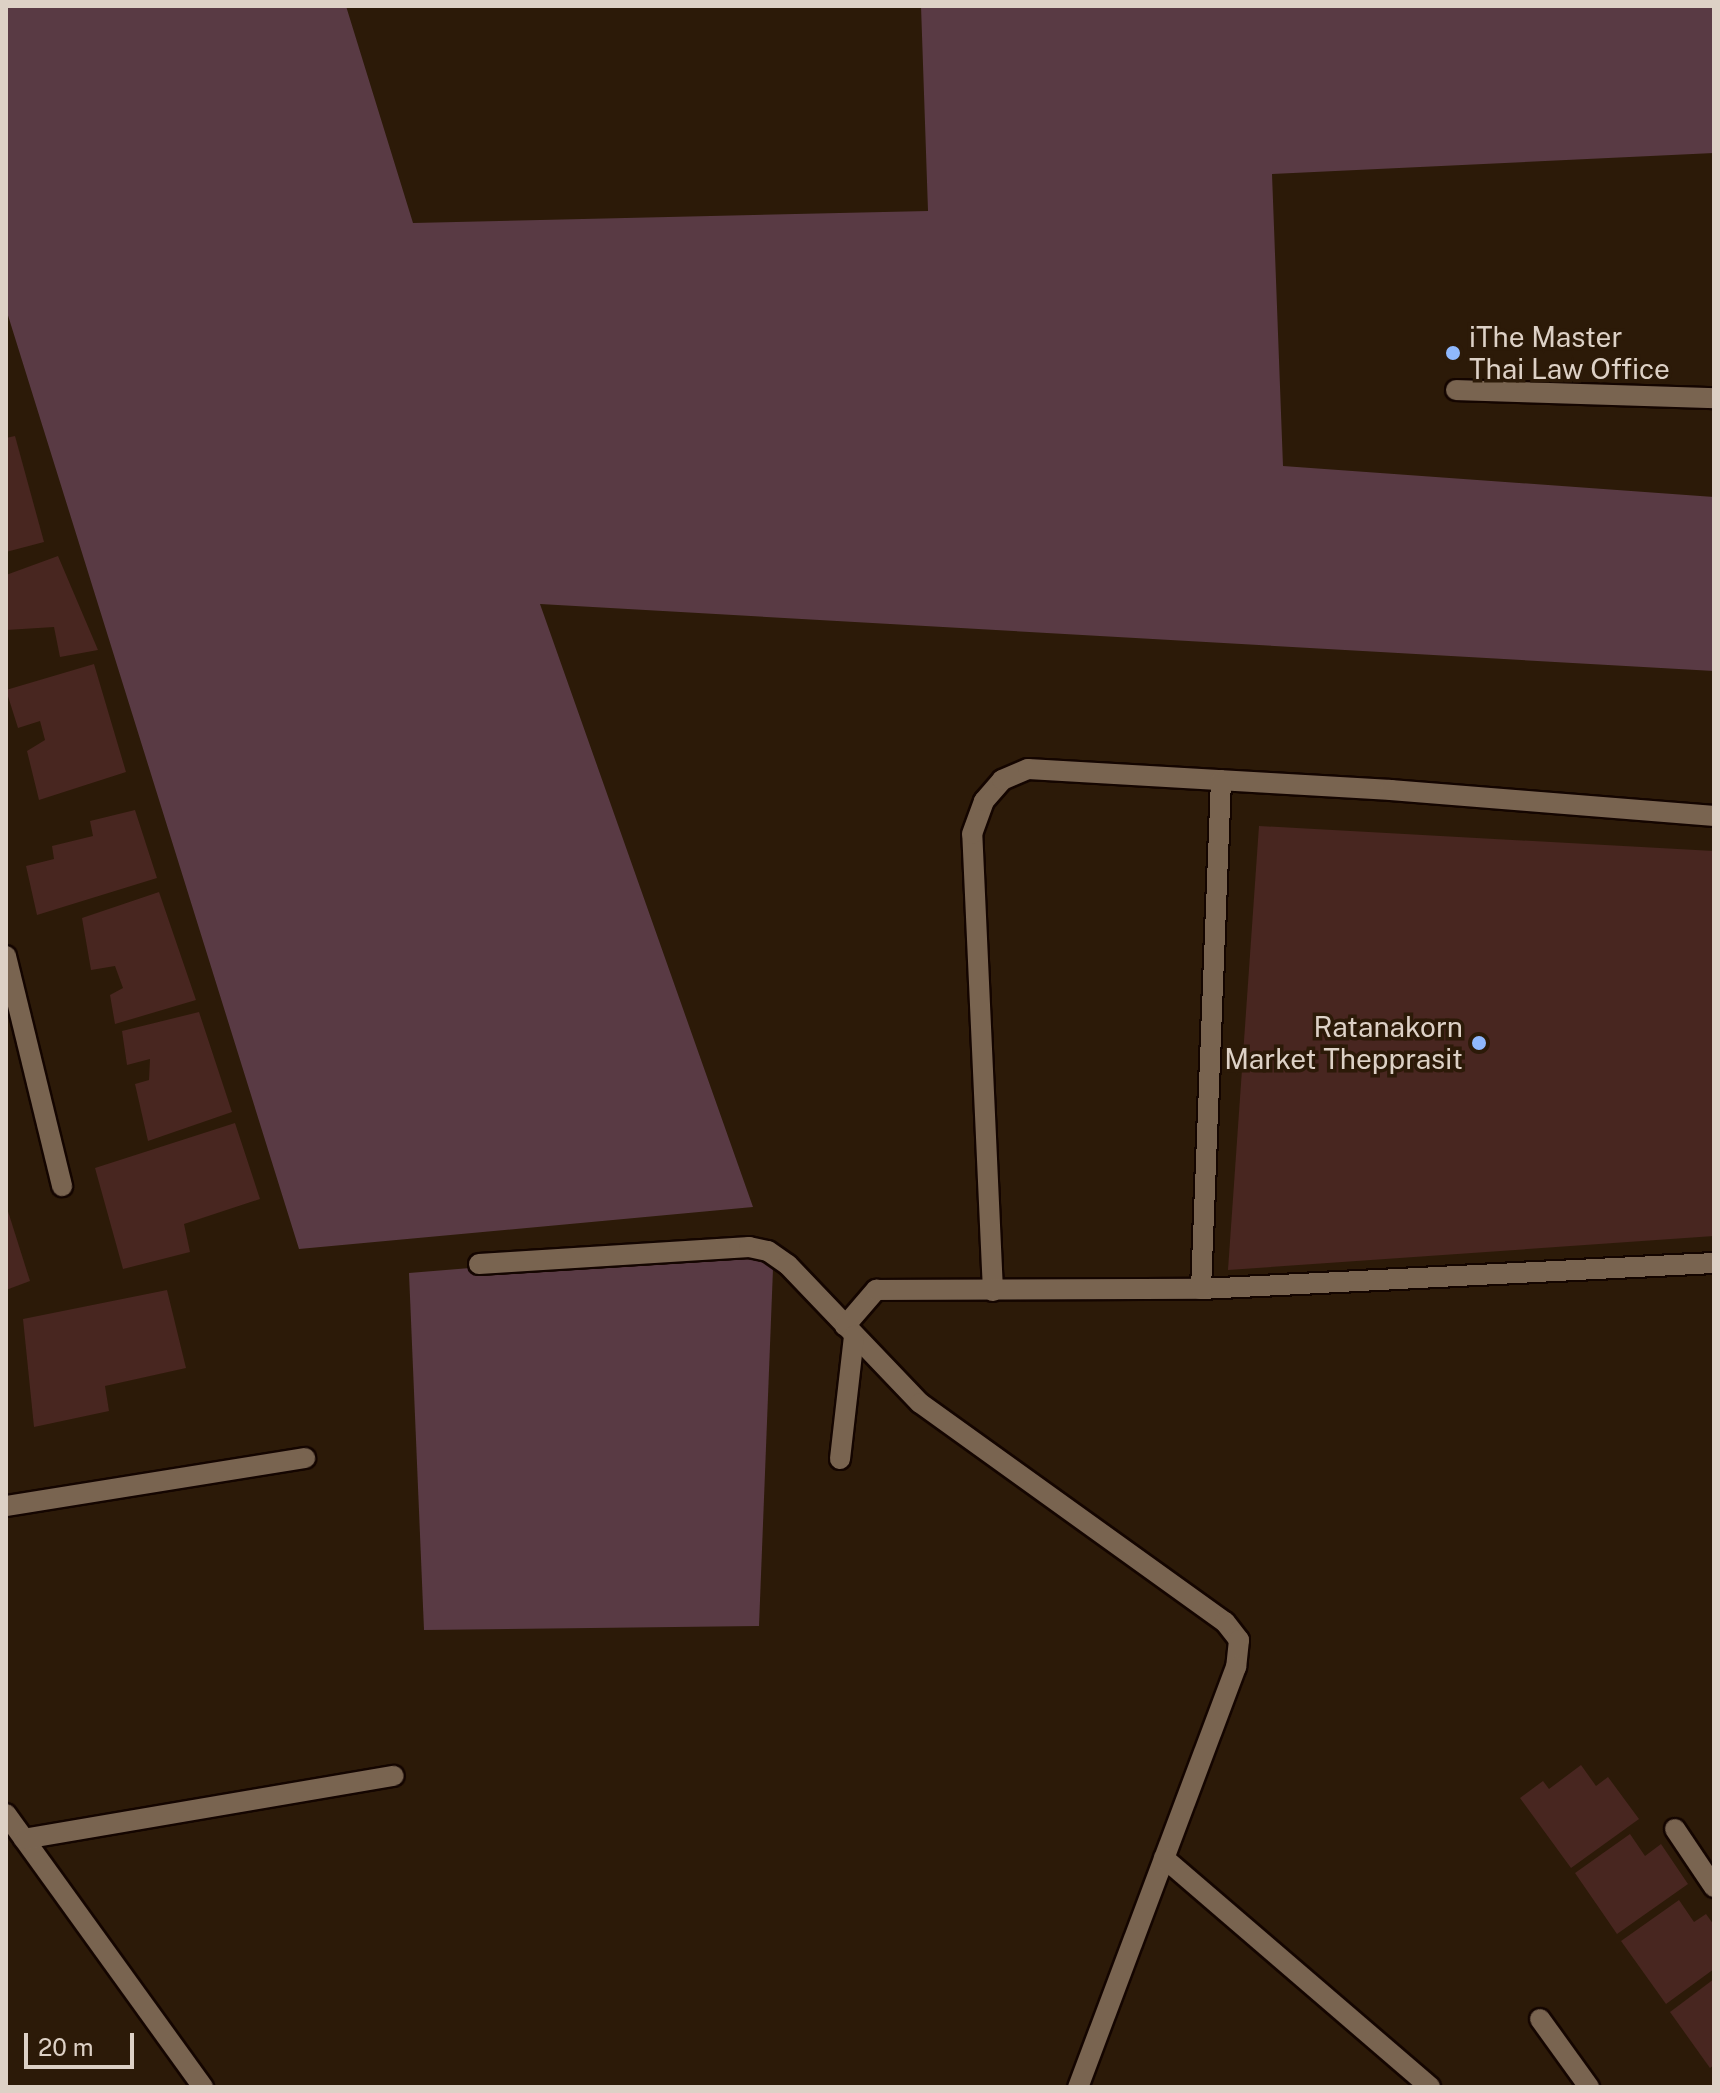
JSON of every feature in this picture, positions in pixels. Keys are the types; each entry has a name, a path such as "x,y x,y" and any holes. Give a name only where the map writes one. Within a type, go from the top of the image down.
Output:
{"street":[{"path":"1456,390 1714,398"},
{"path":"993,1291 972,834 984,801 1002,780 1028,769 1714,816"},
{"path":"1201,1289 1221,780"},
{"path":"6,956 11,988 62,1186"},
{"path":"479,1264 749,1247 768,1251 788,1265 920,1403 1225,1622 1239,1640 1236,1667 1078,2087"},
{"path":"840,1459 849,1331 876,1290 1201,1289 1714,1263"},
{"path":"6,1506 305,1458"},
{"path":"24,1839 394,1776"},
{"path":"6,1814 203,2087"},
{"path":"1675,1829 1710,1874"},
{"path":"1164,1858 1430,2087"},
{"path":"1540,2019 1589,2087"}],"shaded area":[{"path":"6,6 346,6 413,223 928,211 921,6 1714,6 1714,153 1272,174 1283,466 1714,497 1714,671 540,604 753,1207 299,1249 6,309"},
{"path":"774,1243 759,1626 424,1630 409,1273"}],"building":[{"path":"15,436 44,542 6,552 6,438"},
{"path":"58,556 98,650 60,657 54,627 6,630 6,575"},
{"path":"94,664 126,772 39,800 27,751 45,740 40,721 18,728 6,690"},
{"path":"135,810 157,878 37,915 26,866 54,859 52,846 93,836 90,821"},
{"name":"Ratanakorn Market Thepprasit","path":"1259,826 1714,851 1714,1236 1228,1270"},
{"path":"159,892 196,1000 115,1024 110,995 123,988 115,966 91,970 82,918"},
{"path":"199,1012 232,1112 148,1141 135,1084 149,1080 150,1059 127,1065 122,1031"},
{"path":"235,1123 260,1199 184,1224 190,1252 123,1269 95,1168"},
{"path":"6,1205 30,1281 6,1290"},
{"path":"167,1290 186,1368 105,1386 109,1411 34,1427 23,1319"},
{"path":"1581,1765 1596,1786 1608,1777 1639,1819 1571,1868 1520,1798 1543,1781 1549,1789"},
{"path":"1630,1834 1645,1856 1661,1844 1688,1884 1617,1934 1575,1873"},
{"path":"1679,1900 1694,1922 1706,1914 1714,1925 1714,1969 1666,2004 1621,1941"},
{"path":"1714,1979 1714,2065 1710,2068 1670,2012"}],"place":[{"name":"iThe Master Thai Law Office","path":"1453,353"},
{"name":"Ratanakorn Market Thepprasit","path":"1479,1043"}]}
